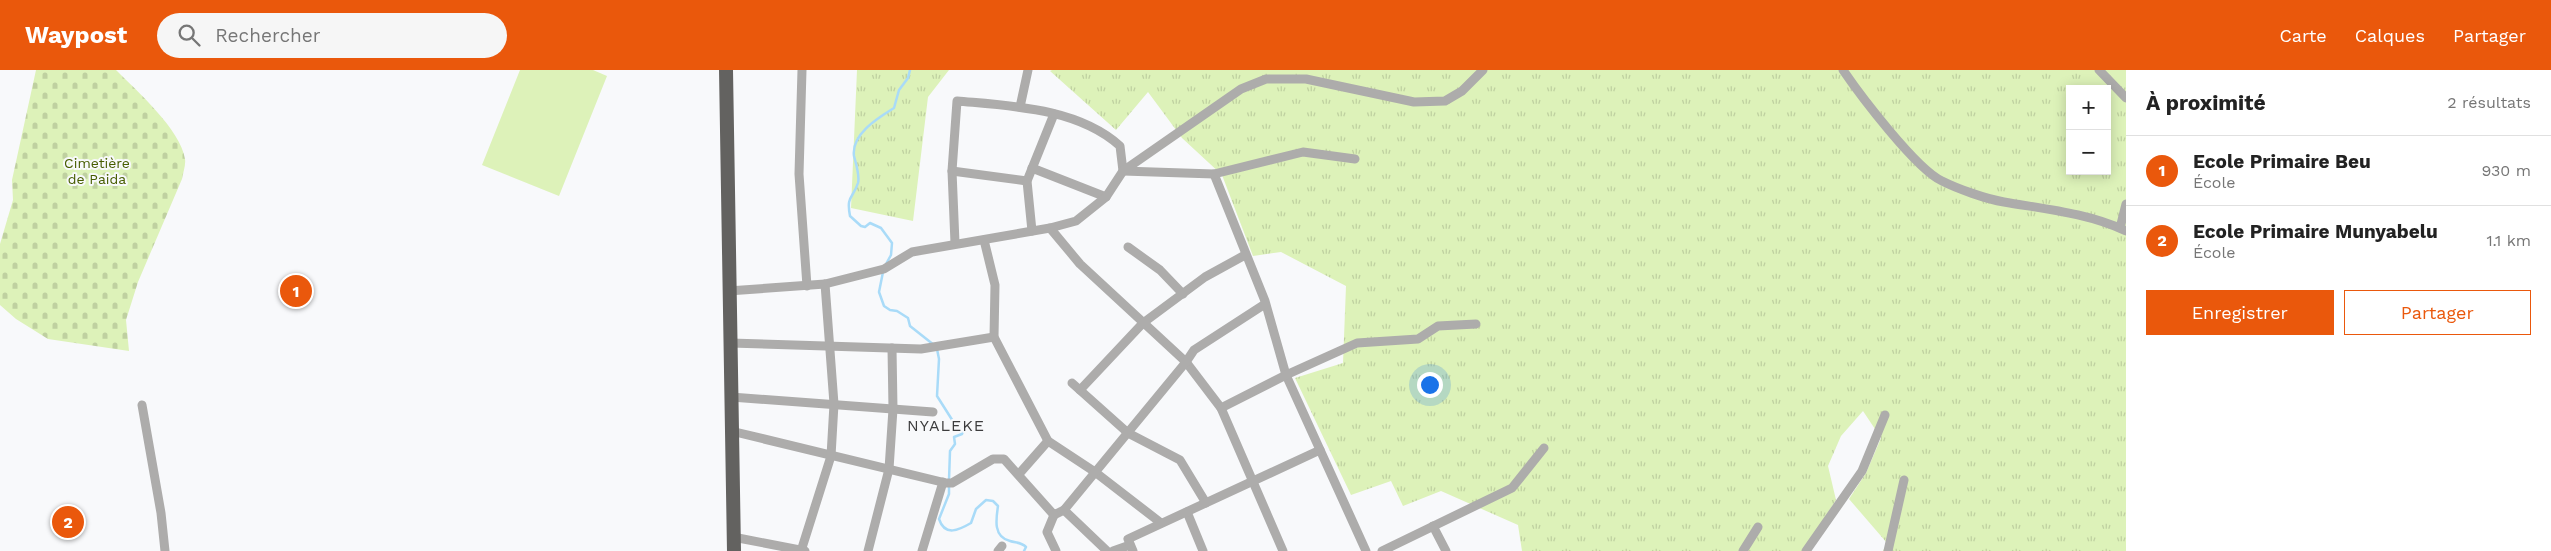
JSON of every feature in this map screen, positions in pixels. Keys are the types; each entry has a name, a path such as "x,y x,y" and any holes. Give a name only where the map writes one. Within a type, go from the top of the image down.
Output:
{"highway":[{"path":"726,70 733,544"}],"street":[{"path":"802,70 799,174 807,286"},
{"path":"1020,107 1028,70"},
{"path":"728,291 826,284 884,269 912,252 954,243 1032,232 1076,221 1106,197 1123,171 1241,89 1266,79 1286,74 1414,102 1445,101 1462,91 1483,70"},
{"path":"1843,70 1859,93 1921,164 1941,181 2002,201 2046,207 2123,230 2126,204"},
{"path":"2099,70 2126,98"},
{"path":"954,243 952,171 957,100 1020,107 1054,114 1104,131 1120,146 1123,171"},
{"path":"1032,232 1027,181 1054,114"},
{"path":"1123,171 1214,174 1302,152 1355,159"},
{"path":"1032,168 1106,197"},
{"path":"952,171 1027,181"},
{"path":"1214,174 1265,304 1286,375 1366,551"},
{"path":"1050,228 1080,264 1186,362 1221,408 1254,480 1283,551"},
{"path":"984,240 995,285 994,337 1048,441 1095,472 1161,523"},
{"path":"1128,247 1160,270 1183,294"},
{"path":"1080,390 1144,323 1205,278 1245,255"},
{"path":"733,544 803,551 831,456 834,404 826,284"},
{"path":"1056,551 1047,532 1054,515 1064,510 1194,350 1265,304"},
{"path":"1221,408 1286,375 1357,343 1418,339 1438,326 1476,324"},
{"path":"730,343 921,349 994,337"},
{"path":"868,551 890,469 893,409 892,348"},
{"path":"1072,383 1128,433 1180,460 1206,503"},
{"path":"731,397 933,412"},
{"path":"142,405 161,513 165,551"},
{"path":"1806,551 1862,471 1885,415"},
{"path":"731,431 947,482 993,459 1004,459 1054,515"},
{"path":"1019,474 1048,441"},
{"path":"1382,551 1512,488 1544,448"},
{"path":"1113,551 1132,548 1128,539 1320,450"},
{"path":"1888,551 1904,480"},
{"path":"922,551 947,482"},
{"path":"1064,510 1107,551"},
{"path":"1187,512 1203,551"},
{"path":"1433,526 1446,551"},
{"path":"1744,551 1758,527"}],"green space":[{"name":"Cimetière de Paida","path":"36,70 116,70 146,99 167,123 182,148 185,166 182,179 138,282 126,320 129,351 48,339 16,319 0,305 0,244 13,200 12,180"},
{"path":"520,70 593,70 607,76 559,196 482,165"},
{"path":"857,70 949,70 928,97 913,221 851,208"},
{"path":"2126,70 2126,551 1883,551 1887,543 1849,499 1866,473 1881,438 1863,411 1841,436 1828,466 1836,500 1803,551 1522,551 1518,525 1441,491 1403,506 1391,481 1351,495 1295,378 1343,363 1346,286 1281,252 1253,256 1222,175 1182,138 1148,92 1116,130 1050,71"}],"waterway":[{"path":"886,264 891,255 892,243 881,228 870,223 865,227 861,226 850,216 849,201 858,180 854,148 861,134 894,108 899,90 908,78 910,70"},
{"path":"883,272 879,292 884,306 908,318 910,326 934,345"},
{"path":"937,349 939,359 937,396 956,426 963,431 962,434 954,437 955,444 950,451 949,480"},
{"path":"949,486 949,494 939,519 945,528 957,530 971,523 976,509 986,500 993,501 998,506 998,532 1005,539 1024,545 1026,547 1024,551"}],"place":[{"name":"Ecole Primaire Beu","path":"296,291"},
{"name":"Ecole Primaire Munyabelu","path":"68,522"}],"district":[{"name":"NYALEKE","path":"946,425"}]}
